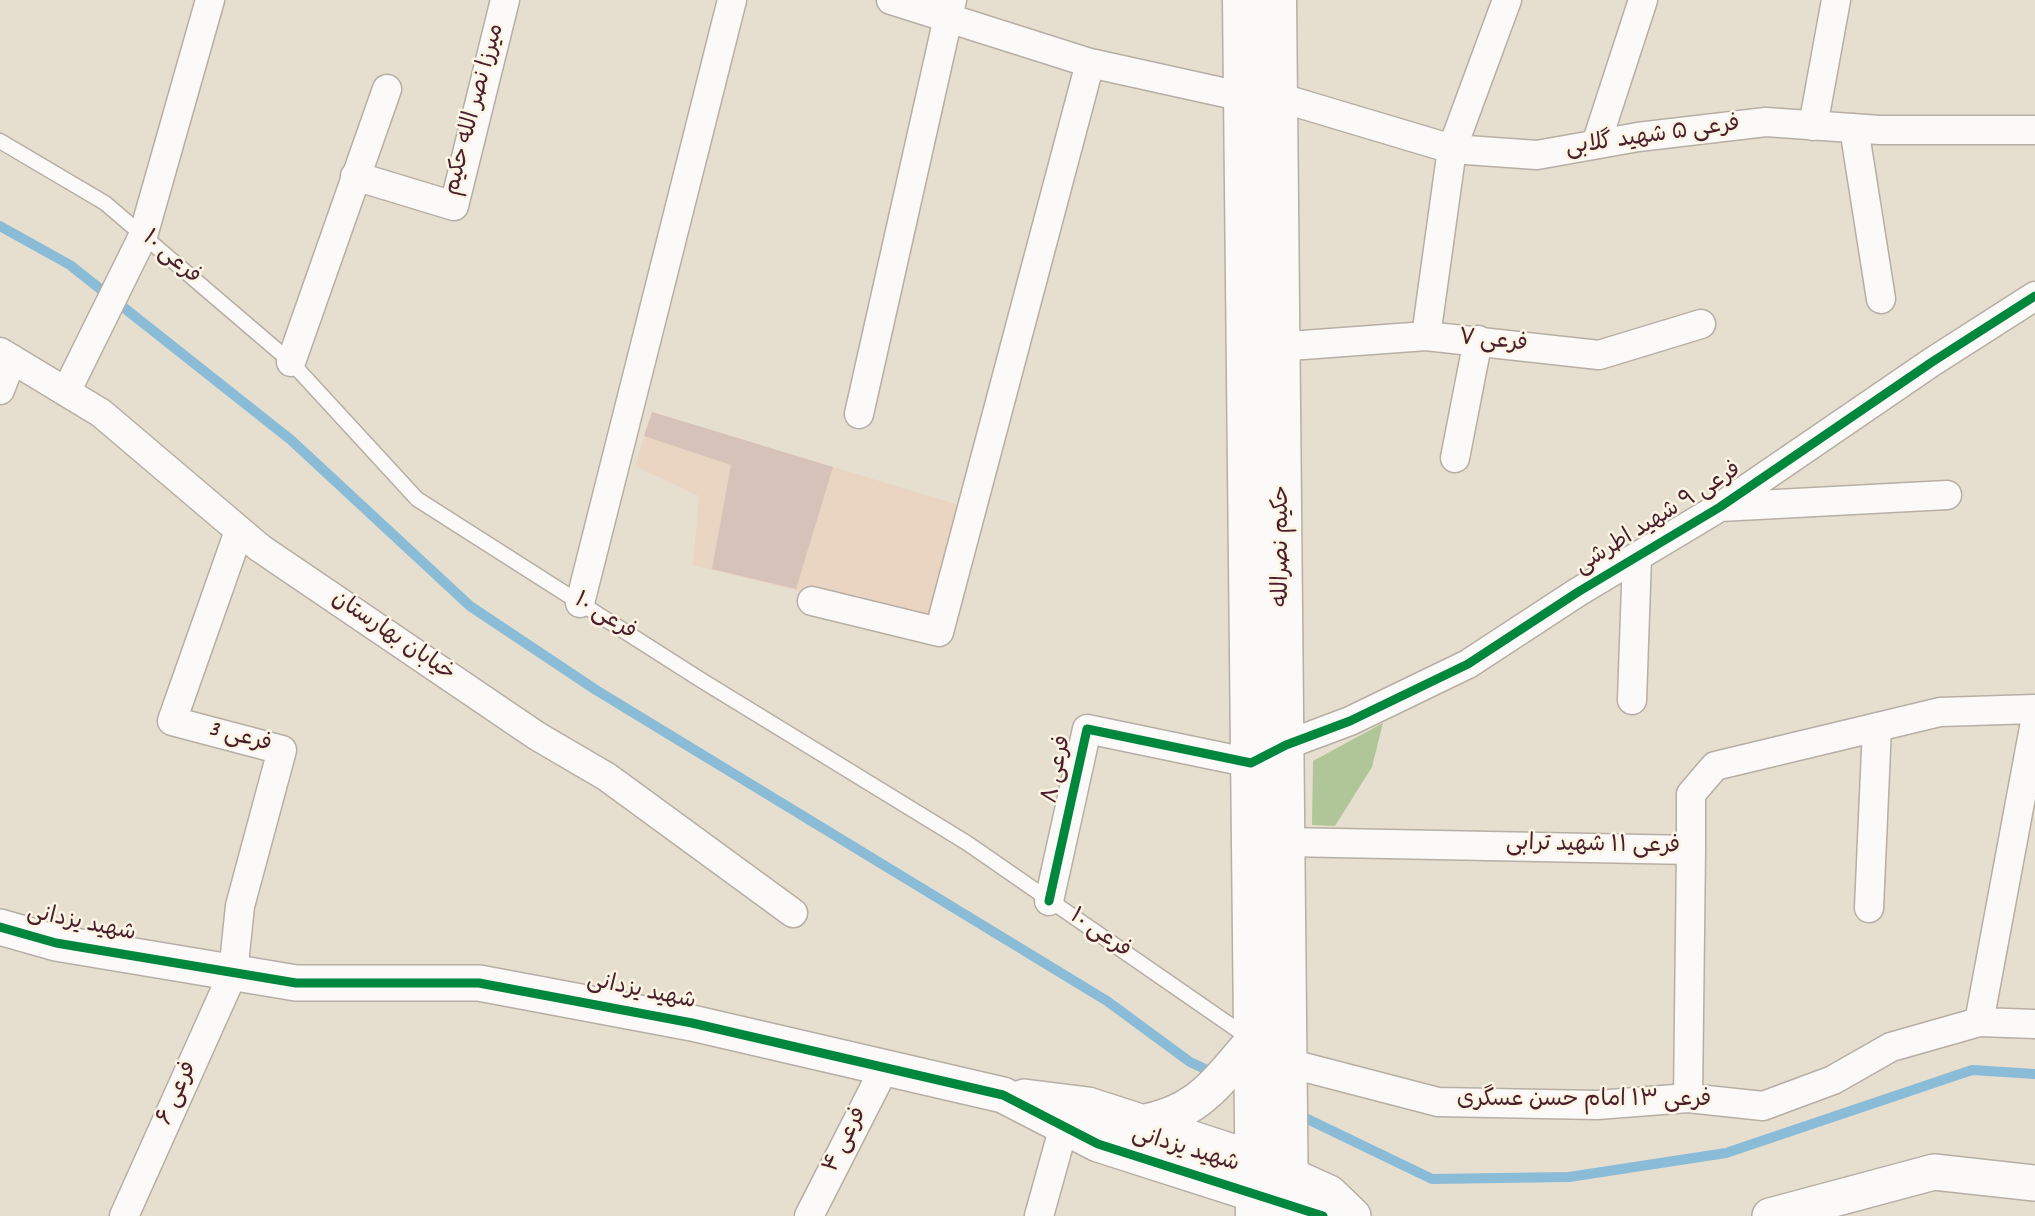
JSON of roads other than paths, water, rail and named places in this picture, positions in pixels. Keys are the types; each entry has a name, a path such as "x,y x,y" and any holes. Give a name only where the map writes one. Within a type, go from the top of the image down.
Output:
{"main road":[{"name":"حکیم نصرالله","path":"1242,0 1261,97"},
{"name":"حکیم نصرالله","path":"1277,0 1261,97 1264,348 1251,764 1253,1041 1277,1079"},
{"name":"حکیم نصرالله","path":"1264,348 1286,745 1286,842 1277,1079"},
{"path":"1277,1079 1277,1183"}],"street":[{"path":"66,392 139,244 210,0"},
{"name":"میرزا نصر الله حکیم","path":"355,176 454,206 505,0"},
{"path":"580,603 732,0"},
{"name":"فرعی ۵ شهید گلابی","path":"891,0 950,9 1090,63 1261,97 1452,149 1537,155 1596,144 1766,122 1854,128 2035,130"},
{"path":"1426,337 1452,149 1507,0"},
{"path":"1596,144 1643,0"},
{"path":"1813,125 1836,0"},
{"path":"859,414 950,9"},
{"path":"812,601 939,632 1090,63"},
{"path":"291,362 387,89"},
{"path":"1854,128 1881,299"},
{"name":"فرعی ۹ شهید اطرشی","path":"1286,745 1350,721 1468,664 1720,507 1932,362 2035,296"},
{"name":"فرعی ۷","path":"1264,348 1426,337 1478,340 1599,355 1701,324"},
{"path":"1455,458 1478,340"},
{"path":"0,390 6,356"},
{"name":"خیابان بهارستان","path":"6,356 101,413 260,548 459,684 607,777 793,912"},
{"path":"1720,507 1947,495"},
{"name":"فرعی 3","path":"233,972 240,906 282,750 172,721 239,531"},
{"path":"1632,700 1637,557"},
{"name":"فرعی ۱۱ شهید ترابی","path":"1286,842 1691,849 1691,794 1715,766 1940,712 2035,709"},
{"path":"1979,1022 2035,722"},
{"path":"1869,908 1877,727"},
{"name":"فرعی ۸","path":"1049,901 1087,729 1251,764"},
{"path":"1251,764 1286,745"},
{"path":"1688,1098 1691,849"},
{"name":"شهید یزدانی","path":"0,927 56,943 296,983 479,983 628,1010 1003,1095 1098,1144 1277,1183"},
{"name":"فرعی ۶","path":"124,1216 233,972"},
{"name":"فرعی ۱۳ امام حسن عسگری","path":"1277,1079 1438,1102 1598,1105 1688,1098 1763,1106 1833,1080 1891,1047 1979,1022 2035,1024"},
{"path":"1140,1123 1170,1118 1191,1106 1253,1041"},
{"name":"فرعی ۴","path":"809,1216 885,1067"},
{"path":"1003,1095 1088,1105 1140,1123 1277,1183 1329,1193 1353,1216"},
{"path":"1040,1216 1064,1126"},
{"path":"1770,1216 1846,1193 1934,1172 2035,1183"}],"lane":[{"name":"فرعی ۱۰","path":"0,141 104,203 139,244 291,362 416,499 967,843 1253,1041"}],"waterway":[{"path":"0,226 70,265 291,440 470,606 596,690 1107,1001 1190,1062 1218,1075"},
{"path":"1295,1113 1432,1179 1569,1177 1726,1153 1972,1070 2035,1074"}]}
